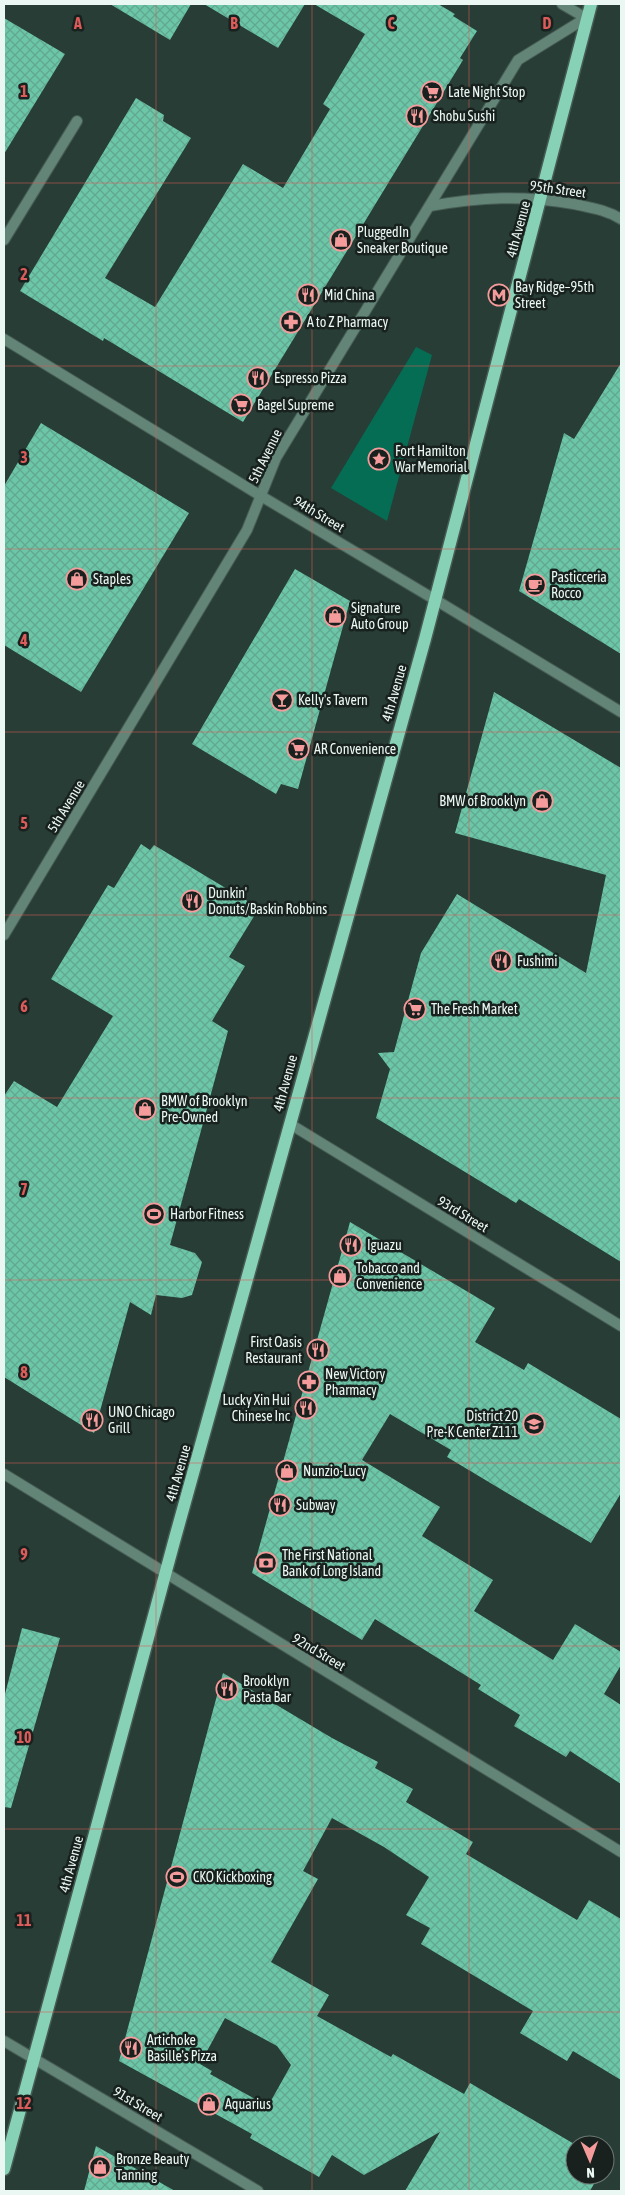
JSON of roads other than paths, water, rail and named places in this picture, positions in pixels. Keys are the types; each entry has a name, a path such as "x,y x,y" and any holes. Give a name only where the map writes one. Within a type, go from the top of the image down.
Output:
{"main road":[{"name":"4th Avenue","path":"4,2169 424,639 541,198 590,4"}],"street":[{"path":"562,4 586,18"},
{"name":"5th Avenue","path":"4,935 247,530 276,458 518,60 586,18"},
{"path":"4,240 77,121"},
{"name":"95th Street","path":"430,206 460,200 501,196 541,198 607,210 621,219"},
{"name":"94th Street","path":"4,339 621,712"},
{"name":"93rd Street","path":"290,1124 621,1326"},
{"name":"92nd Street","path":"4,1474 621,1852"},
{"name":"91st Street","path":"4,2041 258,2191"}],"place":[{"name":"Late Night Stop","path":"432,92"},
{"name":"Shobu Sushi","path":"417,116"},
{"name":"PluggedIn Sneaker Boutique","path":"341,240"},
{"name":"Mid China","path":"308,295"},
{"name":"Bay Ridge–95th Street","path":"499,295"},
{"name":"A to Z Pharmacy","path":"291,322"},
{"name":"Espresso Pizza","path":"258,378"},
{"name":"Bagel Supreme","path":"241,405"},
{"name":"Fort Hamilton War Memorial","path":"379,459"},
{"name":"Staples","path":"77,579"},
{"name":"Pasticceria Rocco","path":"535,585"},
{"name":"Signature Auto Group","path":"335,616"},
{"name":"Kelly's Tavern","path":"282,700"},
{"name":"AR Convenience","path":"298,749"},
{"name":"BMW of Brooklyn","path":"542,801"},
{"name":"Dunkin' Donuts/Baskin Robbins","path":"192,901"},
{"name":"Fushimi","path":"501,961"},
{"name":"The Fresh Market","path":"415,1009"},
{"name":"BMW of Brooklyn Pre-Owned","path":"145,1109"},
{"name":"Harbor Fitness","path":"154,1214"},
{"name":"Iguazu","path":"351,1245"},
{"name":"Tobacco and Convenience","path":"340,1276"},
{"name":"First Oasis Restaurant","path":"318,1350"},
{"name":"New Victory Pharmacy","path":"309,1382"},
{"name":"Lucky Xin Hui Chinese Inc","path":"306,1408"},
{"name":"UNO Chicago Grill","path":"92,1420"},
{"name":"District 20 Pre-K Center Z111","path":"534,1424"},
{"name":"Nunzio-Lucy","path":"287,1471"},
{"name":"Subway","path":"280,1505"},
{"name":"The First National Bank of Long Island","path":"266,1563"},
{"name":"Brooklyn Pasta Bar","path":"227,1689"},
{"name":"CKO Kickboxing","path":"177,1877"},
{"name":"Artichoke Basille's Pizza","path":"131,2048"},
{"name":"Aquarius","path":"209,2104"},
{"name":"Bronze Beauty Tanning","path":"100,2167"}]}
